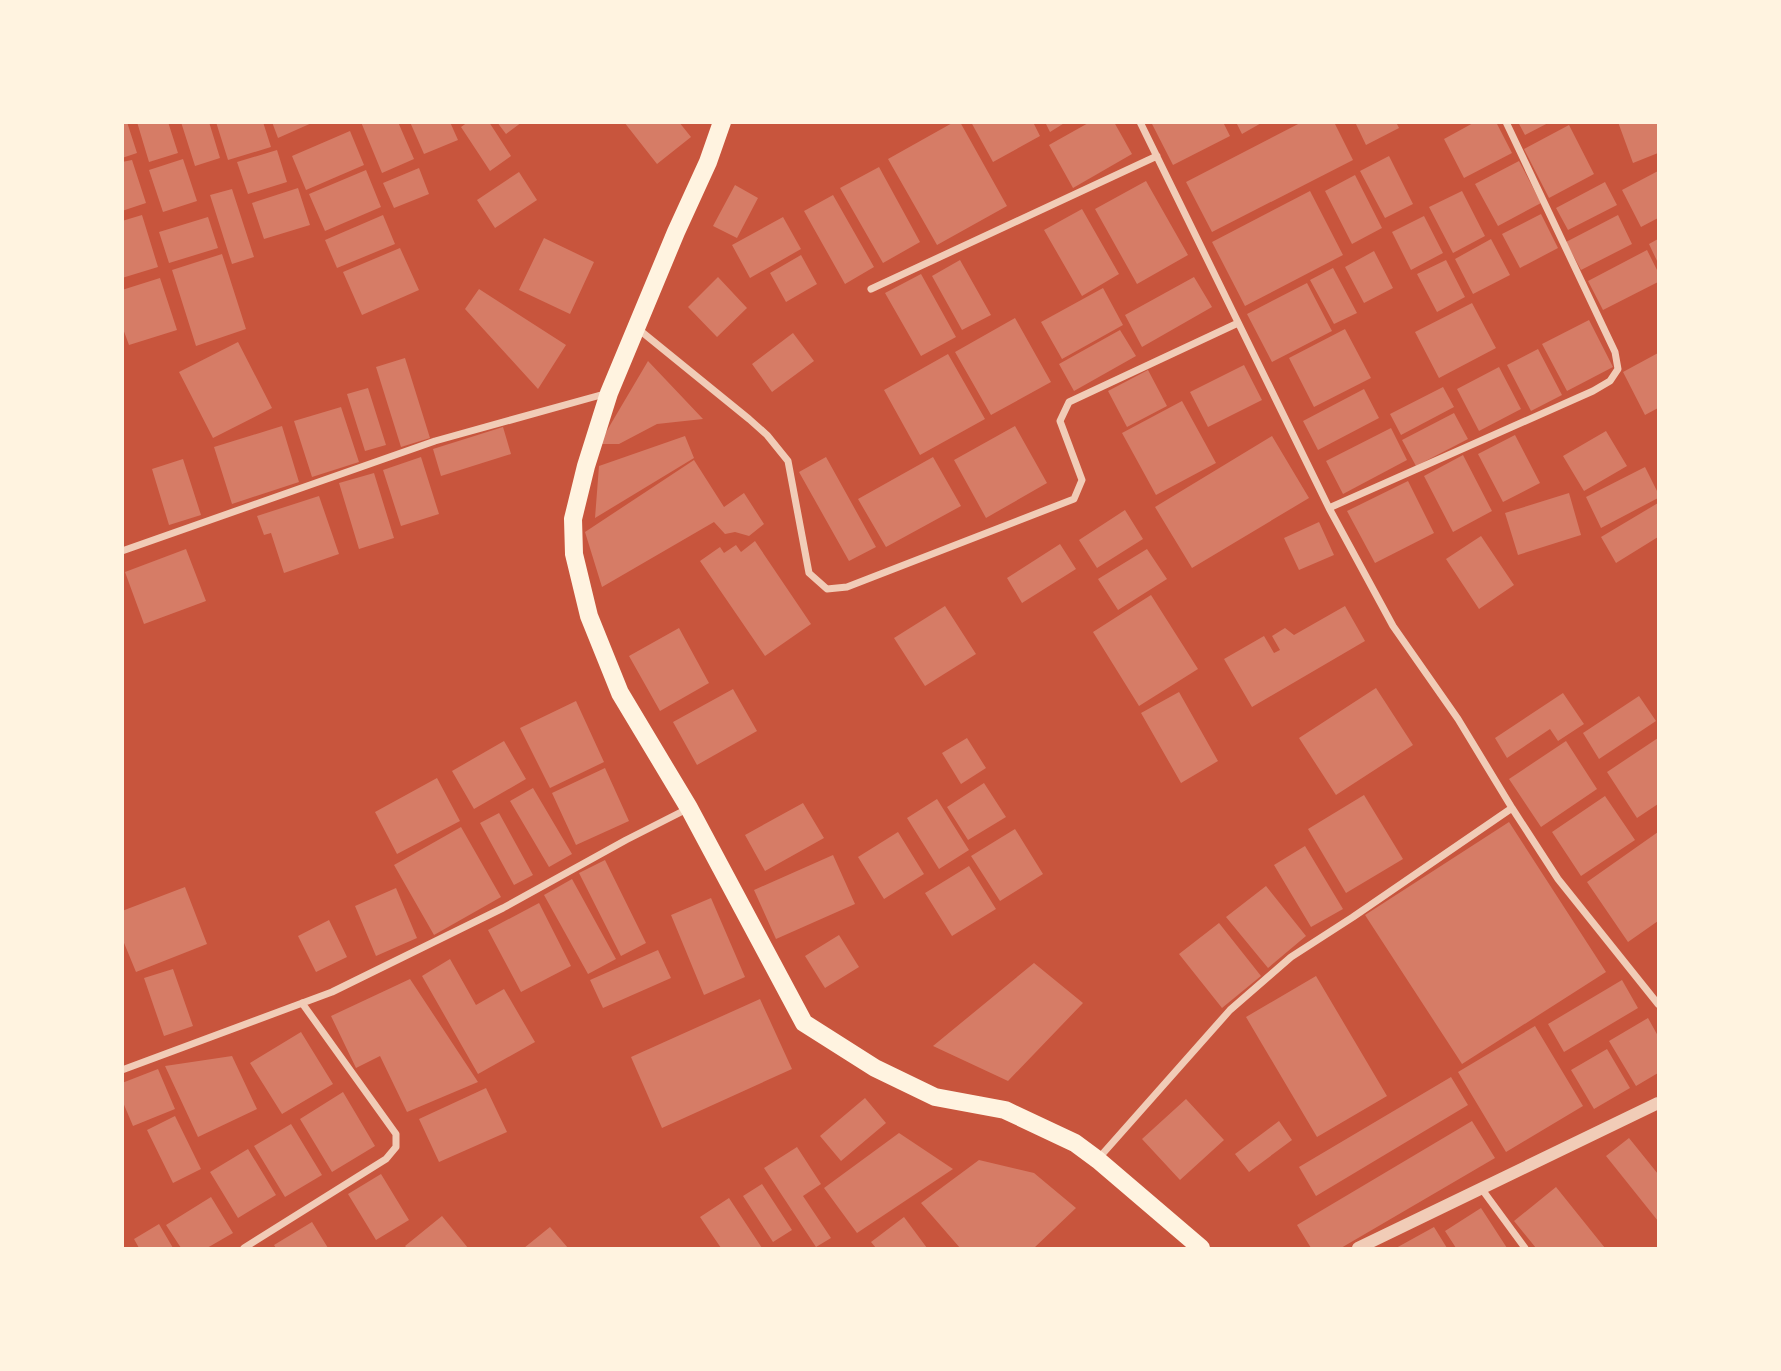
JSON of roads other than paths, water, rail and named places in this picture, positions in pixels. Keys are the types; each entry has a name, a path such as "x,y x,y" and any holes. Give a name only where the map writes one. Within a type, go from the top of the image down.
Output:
{"main road":[{"path":"722,122 709,162 676,232 609,393 573,519 574,554 589,616 620,693 689,808 804,1023 875,1068 935,1097 1006,1110 1075,1143 1201,1248"}],"street":[{"path":"1140,122 1329,508 1393,626 1458,719 1558,879 1658,1004"},
{"path":"1329,508 1592,391 1610,381 1618,369 1615,352 1506,122"},
{"path":"871,289 1157,156"},
{"path":"637,328 749,419 767,435 788,461 809,573 827,589 847,587 1074,499 1082,480 1060,421 1069,402 1238,323"},
{"path":"122,551 435,441 609,393"},
{"path":"122,1070 331,992 503,908 625,840 689,808"},
{"path":"1098,1160 1230,1010 1291,957 1512,808"},
{"path":"244,1248 386,1159 396,1147 396,1134 302,1003"},
{"path":"1358,1248 1658,1103"},
{"path":"1481,1188 1525,1248"}]}
